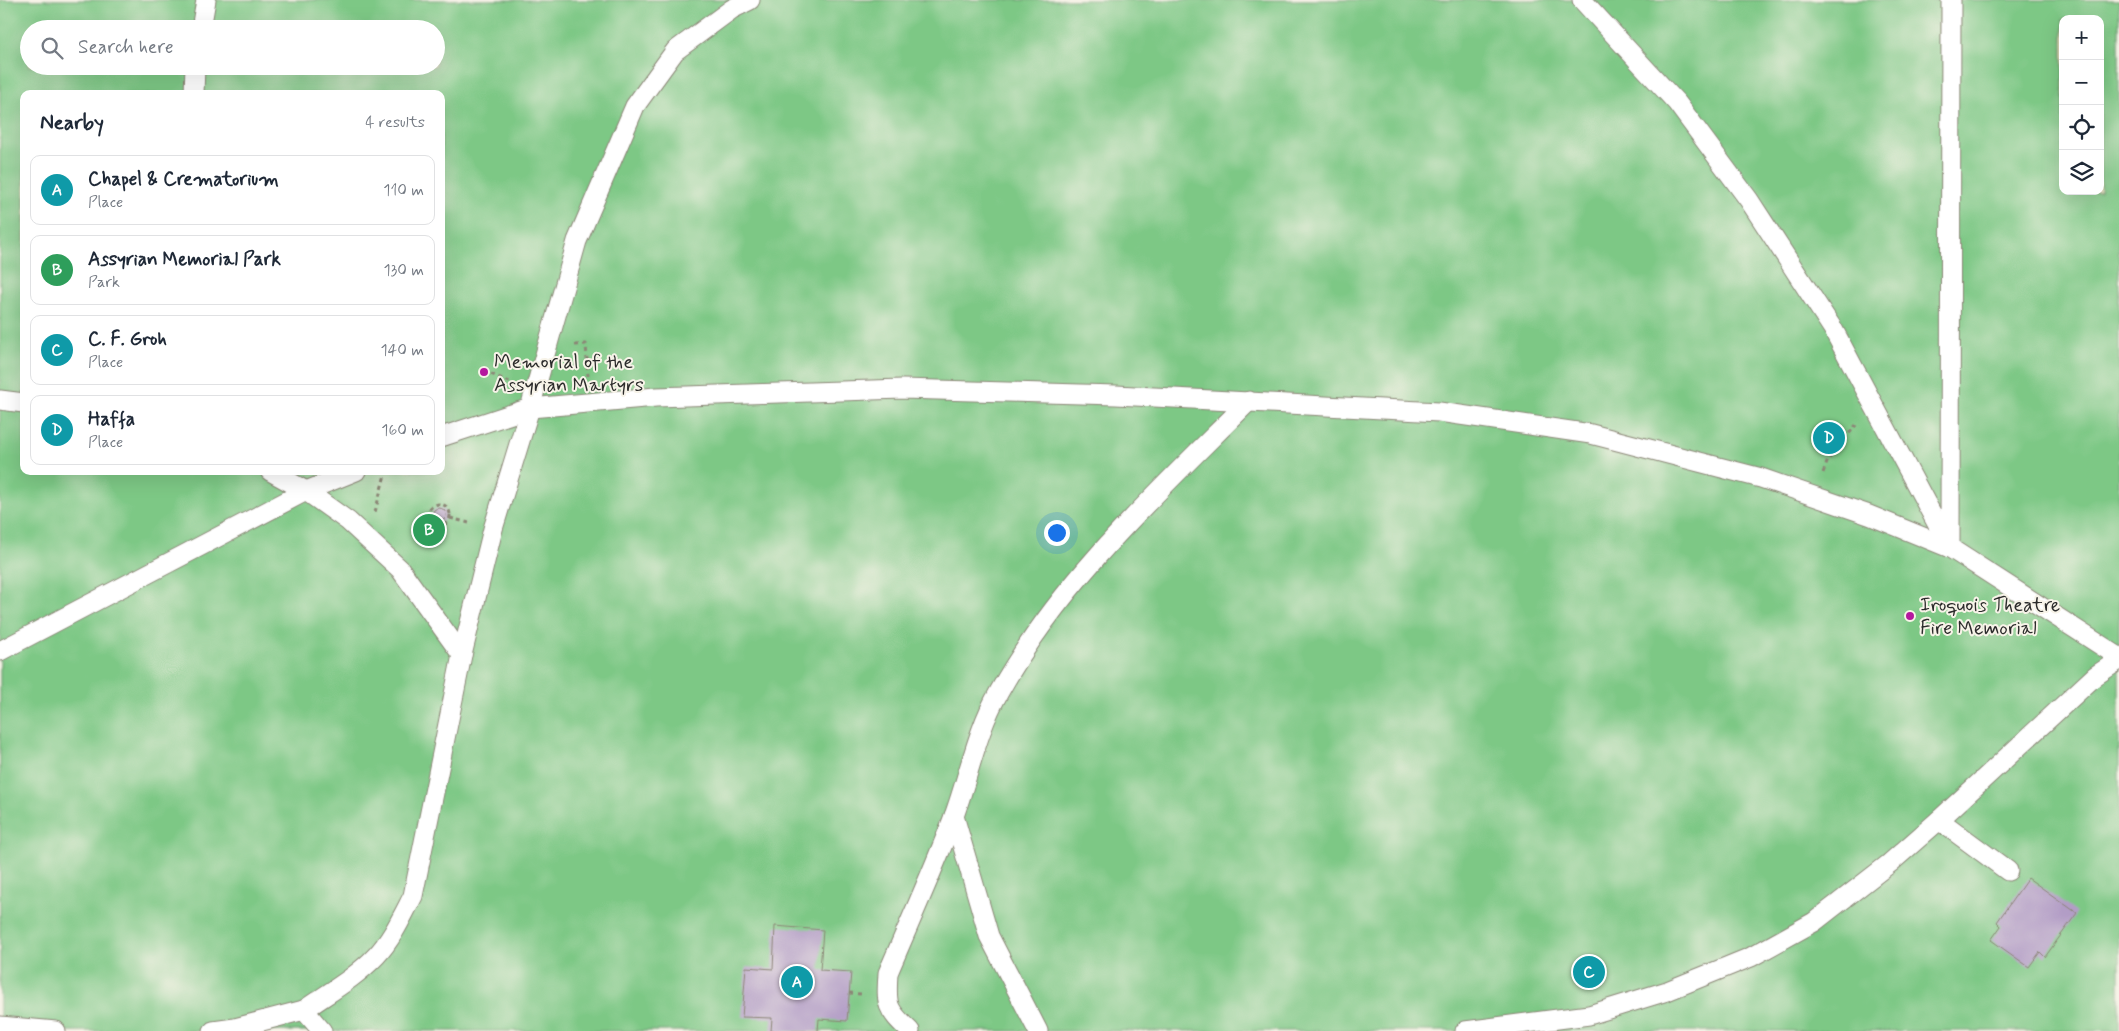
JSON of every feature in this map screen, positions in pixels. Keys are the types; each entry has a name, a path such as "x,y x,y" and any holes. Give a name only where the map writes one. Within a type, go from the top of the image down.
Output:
{"lane":[{"path":"203,20 206,0"},
{"path":"213,1031 235,1028 304,1010 349,980 376,956 396,930 413,896 462,655 497,514 530,408 577,242 635,106 675,51 732,9 750,0"},
{"path":"1582,0 1677,103 1749,200 1833,328 1950,548"},
{"path":"1950,548 1951,0"},
{"path":"194,90 195,75"},
{"path":"445,436 530,408 656,397 903,389 1249,401 1439,412 1590,434 1761,478 1869,516 1950,548 2119,659 2095,676 1890,863 1814,922 1751,957 1667,992 1589,1016 1465,1031"},
{"path":"0,400 20,402"},
{"path":"910,1031 892,1014 887,995 888,973 954,816 982,733 998,694 1020,656 1067,592 1134,516 1249,401"},
{"path":"277,475 306,491 348,521 400,569 462,655"},
{"path":"0,651 306,491 346,475"},
{"path":"954,816 989,936 1038,1031"},
{"path":"1939,820 2008,871"},
{"path":"304,1010 322,1031"},
{"path":"0,1026 56,1031"}],"path":[{"path":"1814,497 1828,460 1838,446 1856,425 1877,410"},
{"path":"367,539 385,475"},
{"path":"438,504 448,508 450,514 448,522 438,527 431,524 428,517 429,510 438,504"},
{"path":"849,993 860,994"}],"green space":[{"path":"0,0 2119,0 2119,1031 0,1031"}],"building":[{"path":"1828,426 1841,437 1830,450 1817,439"},
{"path":"436,508 442,508 446,515 442,522 436,522 432,518 432,512"},
{"path":"2028,878 2077,913 2045,957 2040,952 2029,967 1991,940 2001,926 1997,922"},
{"path":"775,926 823,930 820,970 851,972 847,1021 819,1019 818,1031 771,1031 772,1018 742,1017 746,967 773,969"},
{"path":"1596,960 1600,980 1582,984 1578,964"}],"place":[{"name":"Memorial of the Assyrian Martyrs","path":"484,372"},
{"name":"Haffa","path":"1829,438"},
{"name":"Assyrian Memorial Park","path":"429,530"},
{"name":"Iroquois Theatre Fire Memorial","path":"1910,616"},
{"name":"C. F. Groh","path":"1589,972"},
{"name":"Chapel & Crematorium","path":"797,982"}]}
